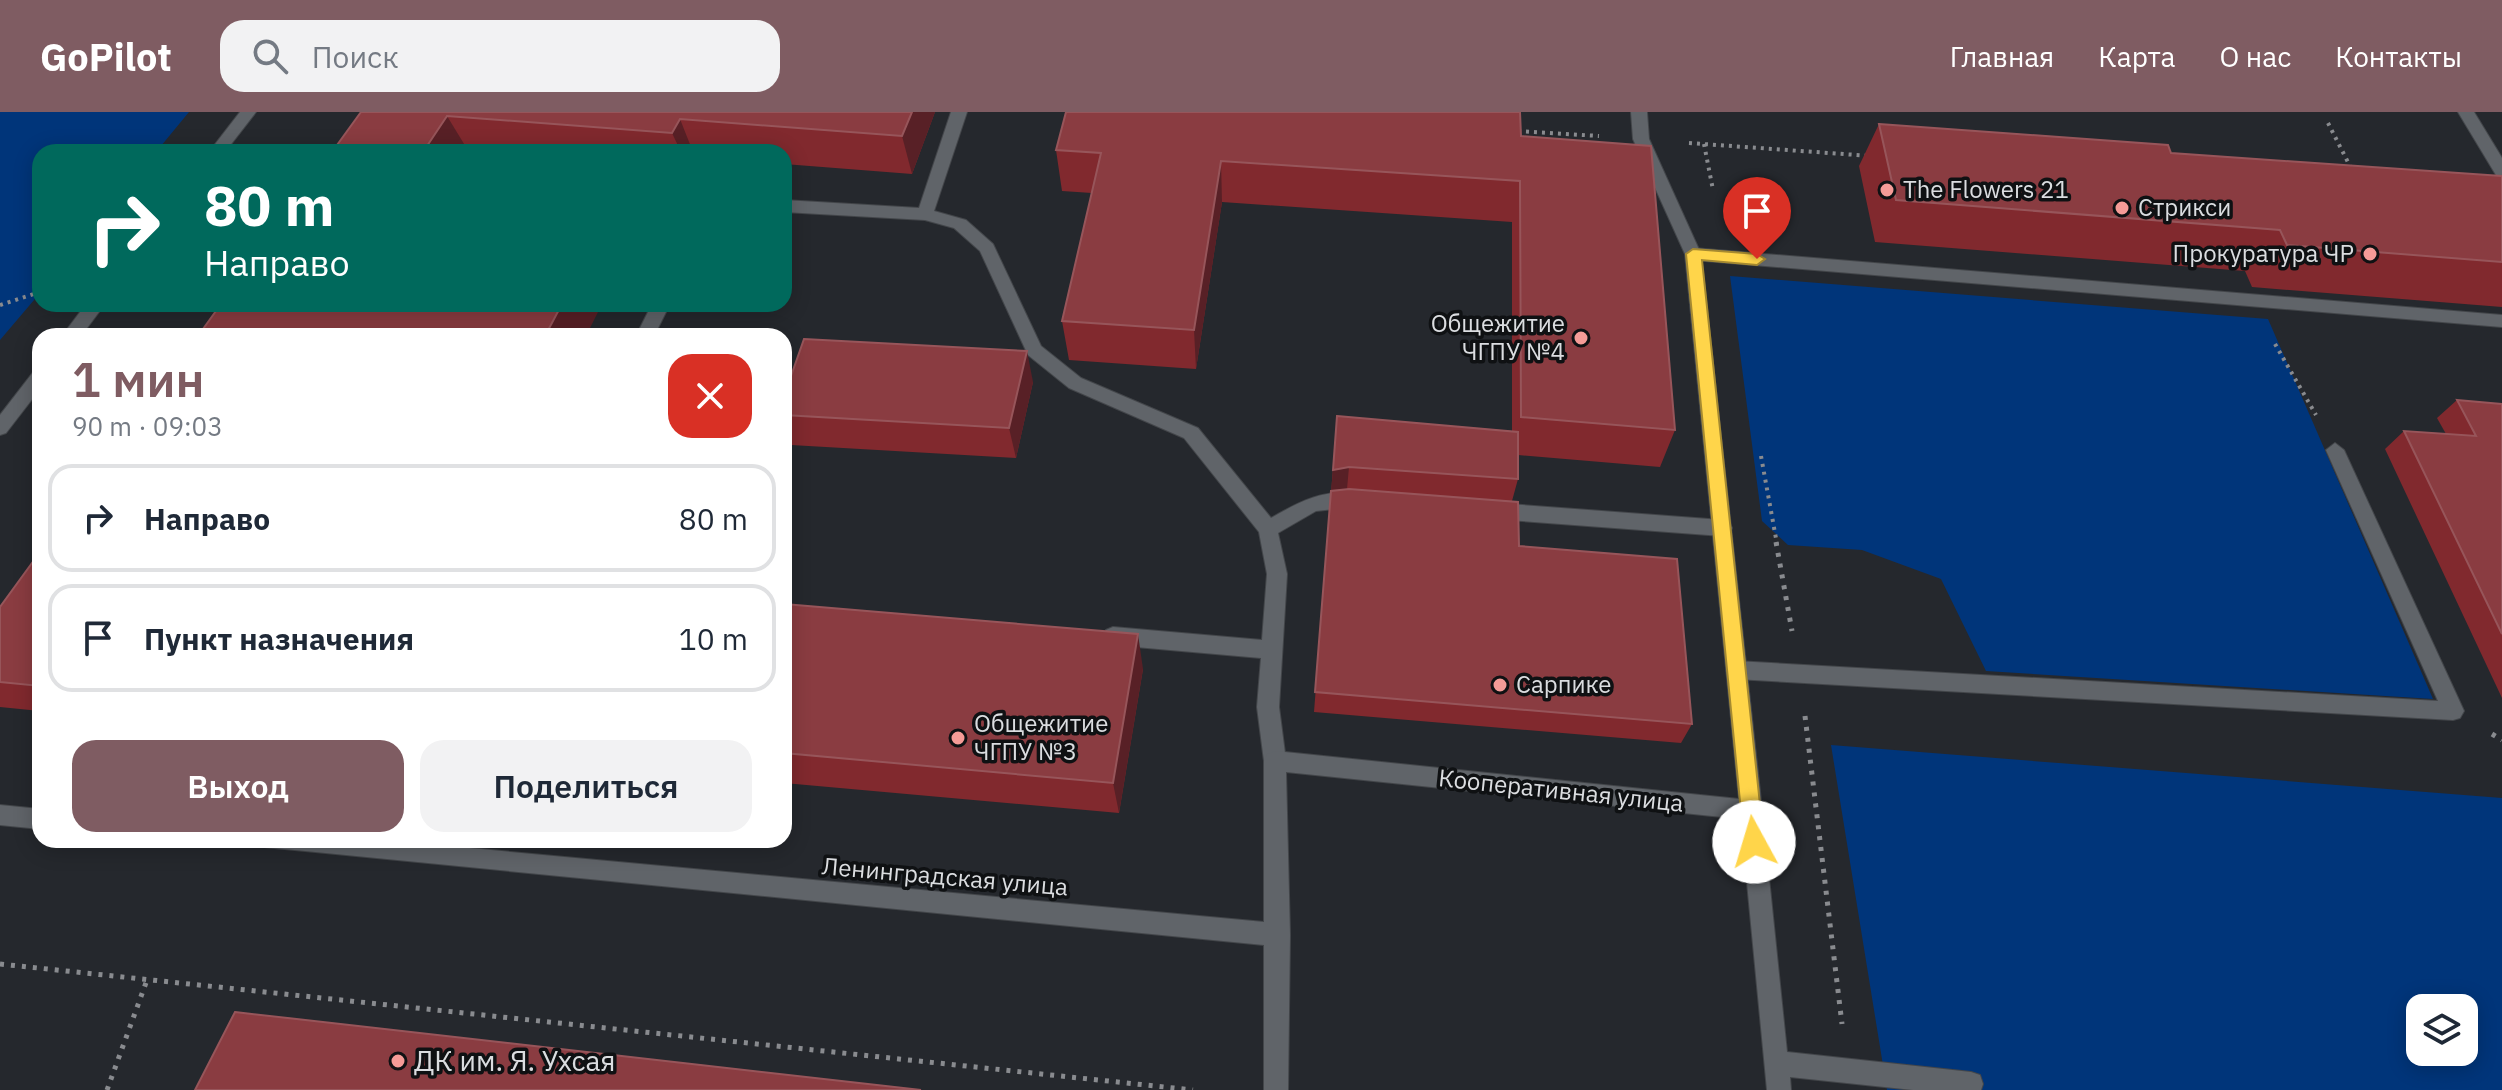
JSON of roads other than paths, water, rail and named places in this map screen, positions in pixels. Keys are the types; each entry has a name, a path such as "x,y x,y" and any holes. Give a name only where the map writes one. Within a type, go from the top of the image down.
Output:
{"street":[{"path":"223,144 248,112"},
{"path":"925,214 959,112"},
{"path":"1639,112 1641,139 1693,254 1779,1090"},
{"path":"2466,112 2502,171"},
{"path":"792,206 925,214 960,224 987,248 1034,350 1075,383 1191,433 1268,529 1277,574 1268,707 1275,761 1278,935 1276,1090"},
{"path":"1693,254 2502,321"},
{"path":"77,328 90,312"},
{"path":"0,428 32,386"},
{"path":"1736,670 2453,711 2335,450"},
{"path":"1268,529 1313,504 1347,500 1379,502"},
{"path":"1474,510 1722,528"},
{"path":"1099,635 1272,650"},
{"name":"Кооперативная улица","path":"1275,761 1751,810"},
{"path":"0,815 32,818"},
{"name":"Ленинградская улица","path":"422,848 1278,935"},
{"path":"1776,1063 1971,1084"}],"place":[{"name":"The Flowers 21","path":"1887,190"},
{"name":"Стрикси","path":"2122,208"},
{"name":"Прокуратура ЧР","path":"2370,254"},
{"name":"Общежитие ЧГПУ №4","path":"1581,338"},
{"name":"Сарпике","path":"1500,685"},
{"name":"Общежитие ЧГПУ №3","path":"958,738"},
{"name":"ДК им. Я. Ухсая","path":"398,1061"}]}
